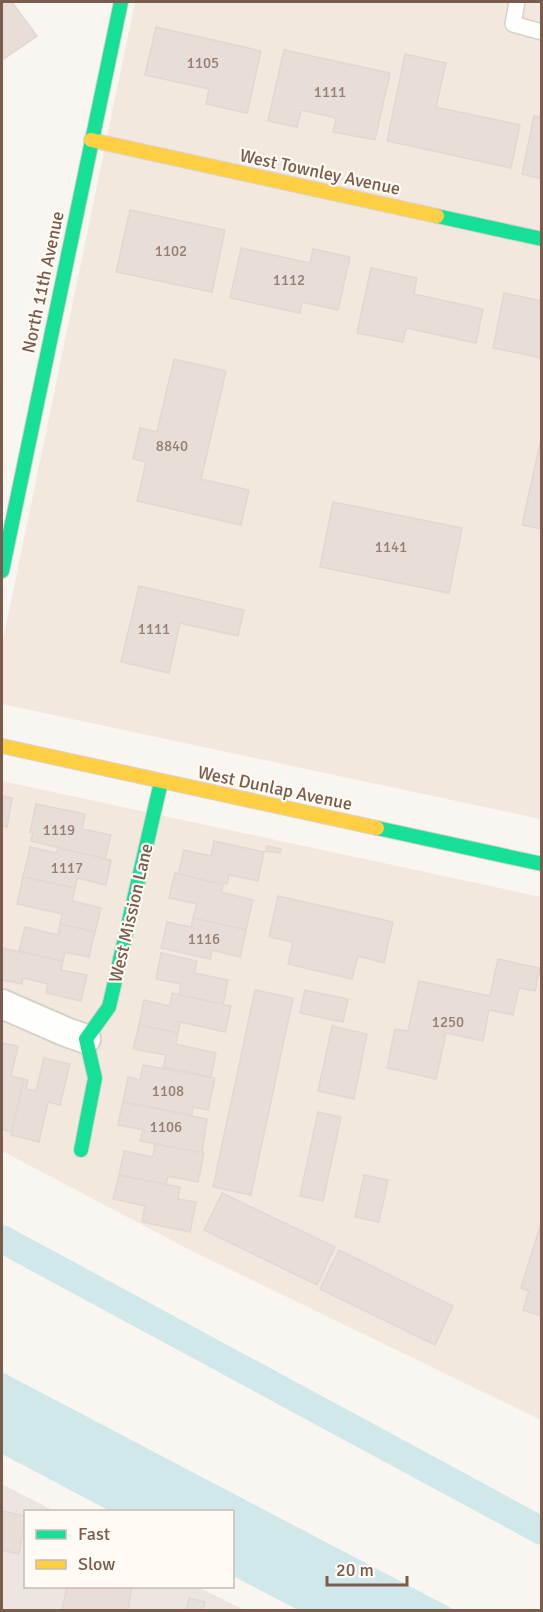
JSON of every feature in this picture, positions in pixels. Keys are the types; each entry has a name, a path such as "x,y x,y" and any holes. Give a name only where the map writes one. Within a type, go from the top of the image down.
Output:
{"street":[{"name":"North 11th Avenue","path":"2,571 121,2"},
{"name":"West Townley Avenue","path":"91,140 542,239"},
{"name":"West Dunlap Avenue","path":"2,746 542,864"},
{"name":"West Mission Lane","path":"86,1039 109,1007 161,782"},
{"path":"2,1004 86,1039 95,1078 81,1150"}],"lane":[{"path":"518,2 513,24 542,32"}],"shaded area":[{"path":"135,2 541,2 541,819 2,704 2,645"},
{"path":"2,781 541,897 541,1420 190,1250 2,1151"},
{"path":"2,1484 52,1510 24,1510 24,1588 200,1588 244,1610 2,1610"}],"water":[{"path":"2,1372 455,1610 298,1610 234,1577 234,1510 108,1510 2,1454"}],"building":[{"path":"2,2 12,2 37,36 2,60"},
{"path":"156,27 261,51 247,113 206,104 209,89 145,75"},
{"path":"284,50 390,73 375,140 333,132 336,118 301,110 297,127 268,121"},
{"path":"405,54 446,63 436,107 520,125 511,168 387,141"},
{"path":"534,116 542,117 542,179 522,174"},
{"path":"130,210 225,230 212,292 116,272"},
{"path":"241,248 310,263 313,249 350,257 338,310 302,302 300,313 230,298"},
{"path":"371,268 417,278 414,294 483,309 476,343 406,328 403,342 357,333"},
{"path":"504,293 542,301 542,358 493,348"},
{"path":"174,359 226,371 201,479 249,490 241,525 137,501 146,462 133,459 140,428 157,432"},
{"path":"540,443 542,444 542,529 522,525"},
{"path":"333,502 462,528 449,593 320,567"},
{"path":"139,586 244,610 238,636 180,623 169,673 121,662"},
{"path":"2,796 12,798 7,827 2,826"},
{"path":"36,804 85,814 82,829 111,835 105,859 31,841 33,832 30,832"},
{"path":"214,841 264,852 258,881 229,875 227,884 215,881 214,883 178,874 184,850 211,856"},
{"path":"267,846 281,849 280,853 266,851"},
{"path":"30,847 56,853 58,848 111,860 106,885 77,878 75,888 23,877"},
{"path":"175,873 223,885 221,892 253,900 246,930 193,918 197,904 169,898"},
{"path":"23,877 75,888 72,901 101,908 95,932 60,924 62,914 17,904"},
{"path":"278,896 393,922 384,963 358,956 352,979 288,964 293,942 269,937"},
{"path":"193,918 246,930 240,957 212,950 210,959 161,948 167,922 191,927"},
{"path":"60,924 95,932 89,957 65,952 63,961 19,951 25,927 58,935"},
{"path":"2,948 63,961 61,970 87,975 81,1001 46,993 48,984 23,978 22,984 2,980"},
{"path":"161,953 197,961 194,973 228,980 223,1005 179,995 181,984 156,979"},
{"path":"498,959 540,968 535,991 519,988 513,1015 489,1010 483,1041 446,1033 436,1079 387,1068 395,1029 408,1031 419,981 490,996"},
{"path":"255,990 293,998 251,1195 213,1187"},
{"path":"305,990 348,999 343,1022 300,1013"},
{"path":"172,993 231,1006 225,1032 180,1022 178,1033 139,1025 144,1000 170,1006"},
{"path":"139,1025 178,1033 176,1044 216,1053 211,1077 163,1067 166,1055 133,1049"},
{"path":"332,1026 367,1034 354,1099 318,1091"},
{"path":"2,1043 18,1046 11,1076 24,1079 12,1132 2,1129"},
{"path":"44,1058 70,1064 60,1105 48,1102 39,1142 11,1135 24,1079 28,1080 26,1089 36,1091"},
{"path":"143,1065 215,1078 208,1110 193,1107 192,1115 123,1102 128,1077 140,1080"},
{"path":"123,1102 207,1119 202,1153 140,1141 143,1130 118,1125"},
{"path":"318,1112 341,1117 323,1201 300,1196"},
{"path":"155,1144 204,1153 198,1182 168,1176 166,1185 119,1175 124,1151 153,1157"},
{"path":"119,1175 180,1187 178,1199 196,1202 190,1232 142,1222 145,1206 113,1199"},
{"path":"364,1175 388,1180 379,1222 355,1217"},
{"path":"222,1193 335,1247 317,1285 204,1230"},
{"path":"542,1220 542,1316 523,1310 529,1291 521,1288"},
{"path":"339,1250 453,1306 435,1345 320,1289"},
{"path":"2,1511 24,1516 19,1554 2,1550"},
{"path":"67,1588 132,1588 128,1610 62,1610"},
{"path":"189,1598 205,1602 203,1610 186,1610"}],"waterway":[{"path":"2,1239 542,1531"}],"traffic: fast":[{"path":"2,571 121,2"},
{"path":"437,216 542,239"},
{"path":"81,1150 95,1078 86,1039 109,1007 161,782"},
{"path":"377,828 542,864"}],"traffic: slow":[{"path":"91,140 437,216"},
{"path":"2,746 377,828"}]}
